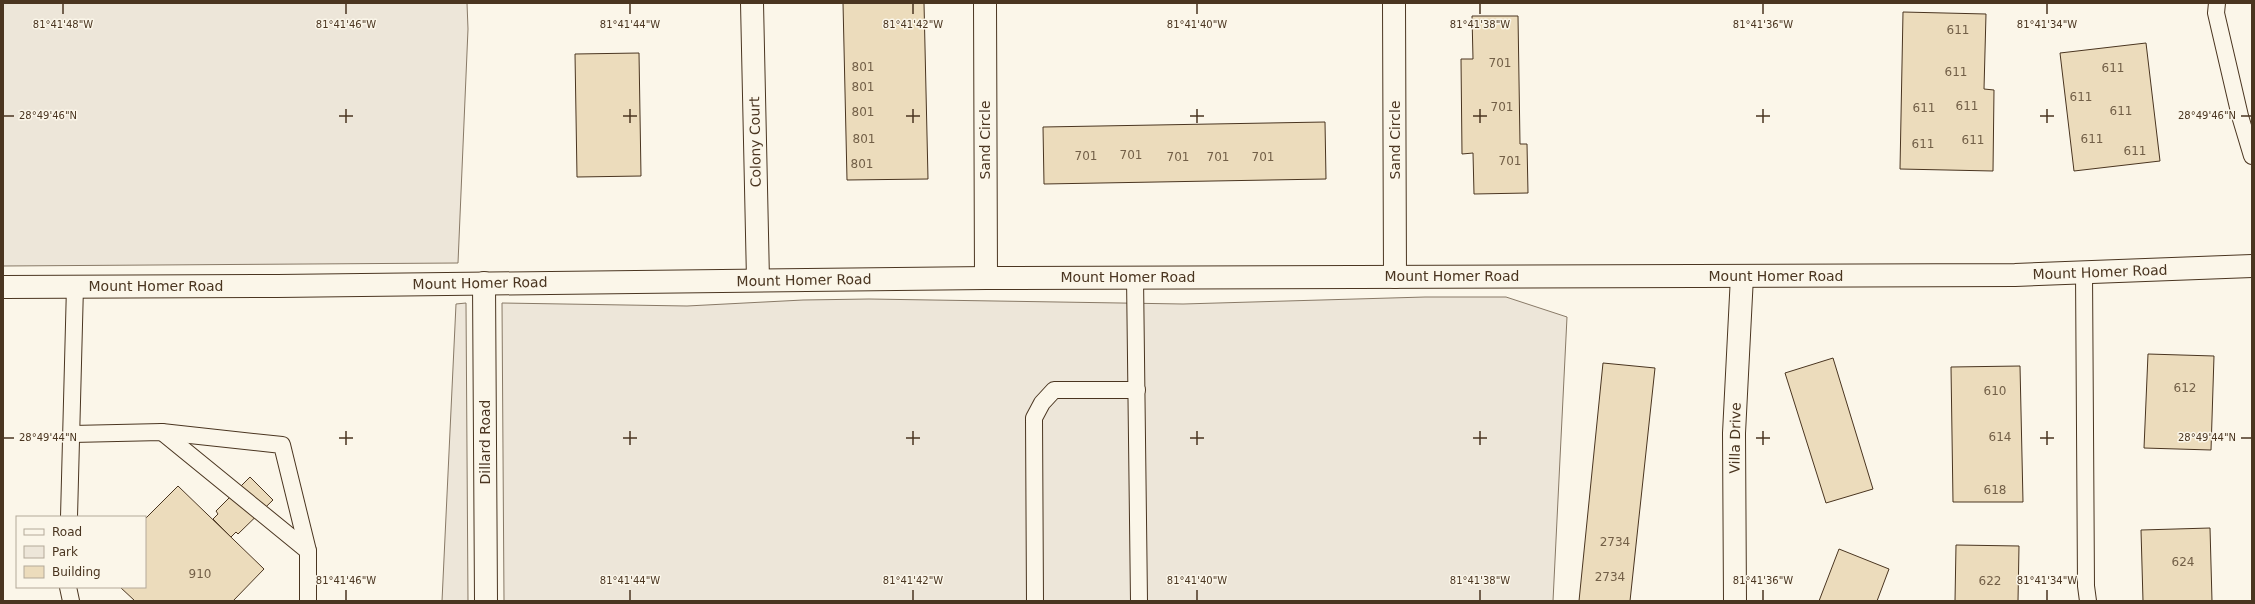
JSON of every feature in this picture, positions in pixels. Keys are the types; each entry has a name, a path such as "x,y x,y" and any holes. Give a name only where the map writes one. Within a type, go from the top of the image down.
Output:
{"street":[{"name":"Colony Court","path":"752,3 758,280"},
{"name":"Sand Circle","path":"985,3 986,278"},
{"name":"Sand Circle","path":"1394,3 1395,277"},
{"name":"Mount Homer Road","path":"3,287 1135,277 2015,275 2252,266"},
{"name":"Villa Drive","path":"1735,601 1734,433 1742,276"},
{"name":"Dillard Road","path":"484,283 486,601"}],"lane":[{"path":"2217,3 2216,13 2240,116 2252,156"},
{"path":"2084,272 2086,586 2088,601"},
{"path":"1135,277 1139,601"},
{"path":"69,516 75,286"},
{"path":"1035,601 1034,418 1042,403 1054,390 1136,390"},
{"path":"72,434 162,432 282,444 308,551 308,601"},
{"path":"162,432 308,551"},
{"path":"68,588 71,601"}],"green space":[{"path":"3,3 467,3 468,29 458,263 3,266"},
{"path":"1425,297 1506,297 1567,317 1553,601 504,601 502,303 687,306 803,300 869,299 1183,304"},
{"path":"466,303 468,601 442,601 456,304"}],"building":[{"path":"843,3 924,3 928,179 847,180"},
{"path":"1903,12 1986,14 1984,89 1994,90 1993,171 1900,169"},
{"path":"1472,16 1518,16 1520,144 1527,144 1528,193 1474,194 1473,153 1462,154 1461,59 1473,59"},
{"path":"2146,43 2160,161 2074,171 2060,53"},
{"path":"639,53 641,176 577,177 575,54"},
{"path":"1325,122 1326,179 1044,184 1043,127"},
{"path":"2148,354 2214,356 2211,450 2144,448"},
{"path":"1833,358 1873,489 1826,503 1785,373"},
{"path":"1603,363 1655,368 1630,601 1579,601"},
{"path":"2020,366 2023,502 1953,502 1951,367"},
{"path":"250,477 273,500 238,534 236,532 231,537 213,519 218,514 216,511"},
{"path":"178,486 264,569 233,601 135,601 121,588 146,588 146,518"},
{"path":"2210,528 2212,601 2143,601 2141,530"},
{"path":"1956,545 2019,546 2018,601 1955,601"},
{"path":"1839,549 1889,569 1877,601 1819,601"}]}
